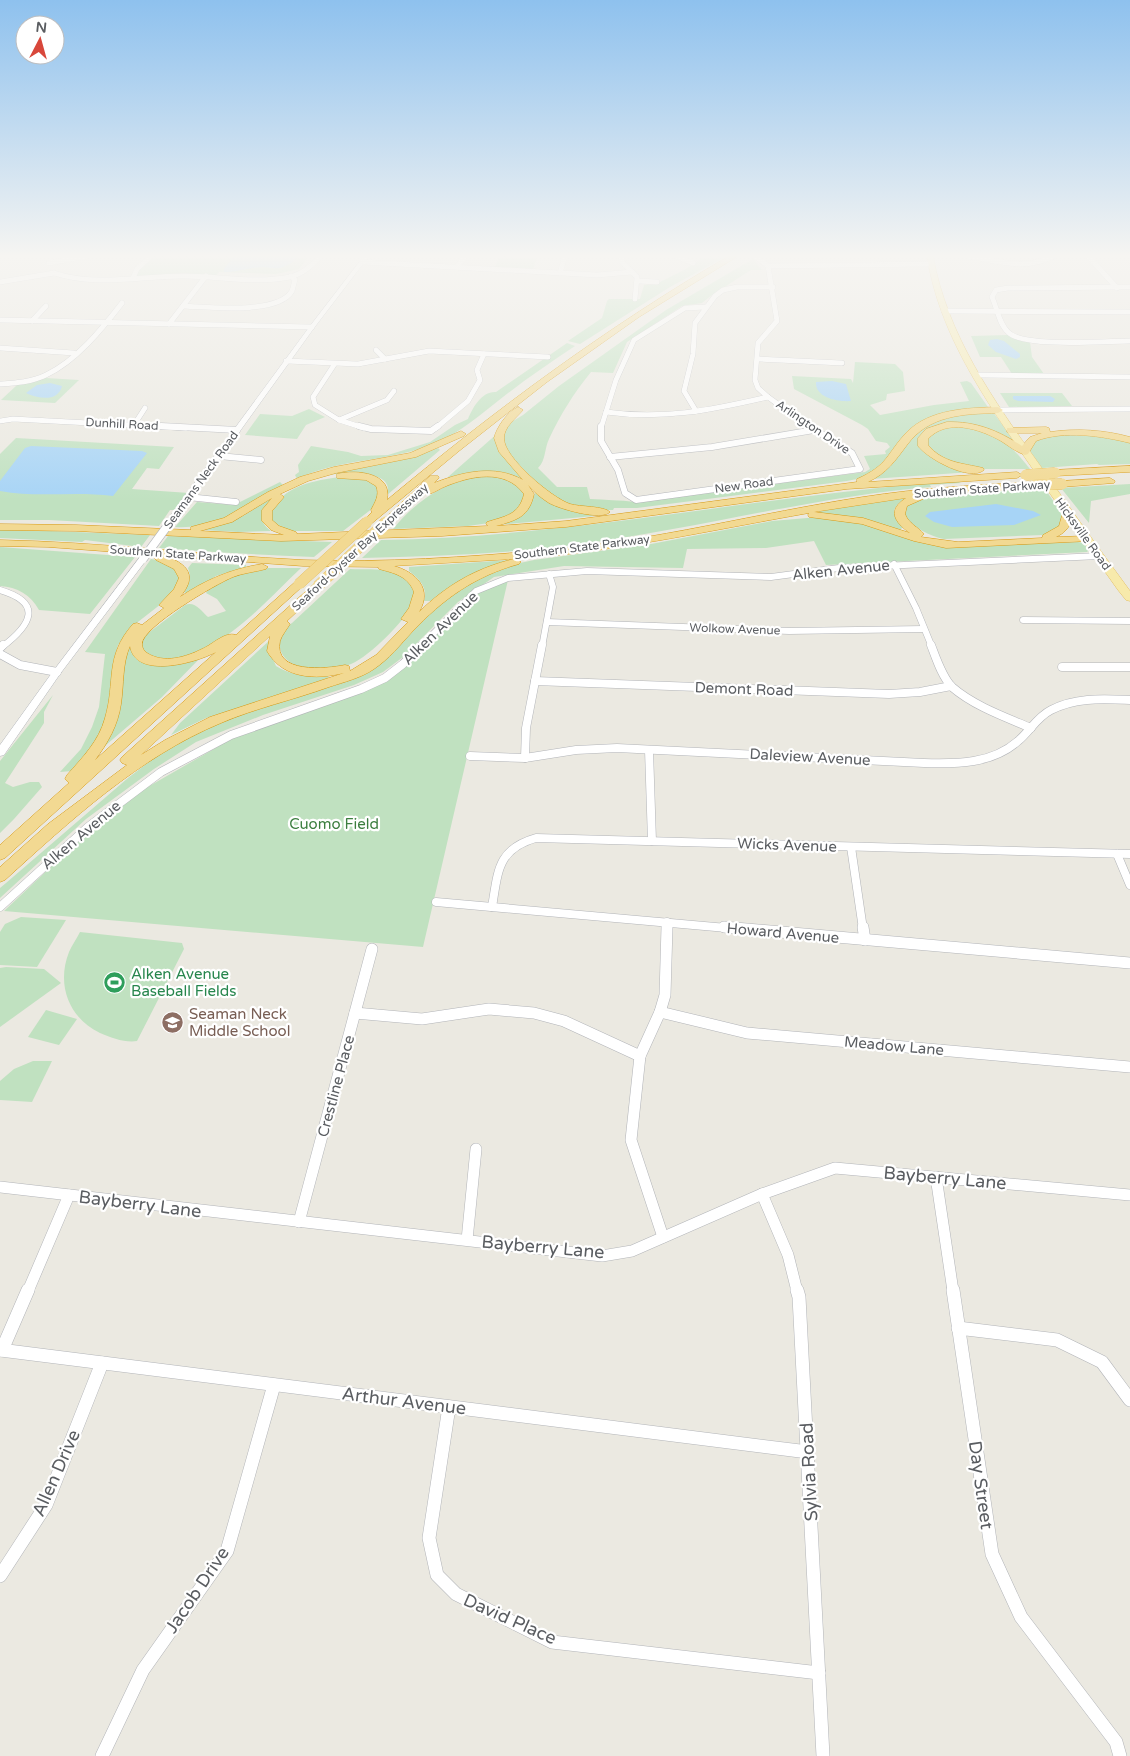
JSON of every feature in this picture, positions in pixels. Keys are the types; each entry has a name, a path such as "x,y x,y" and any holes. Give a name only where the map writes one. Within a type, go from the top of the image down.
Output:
{"highway":[{"name":"Seaford-Oyster Bay Expressway","path":"0,854 367,522 499,412 554,370 602,338"},
{"name":"Seaford-Oyster Bay Expressway","path":"0,876 468,449 565,373 617,338"},
{"path":"518,410 501,432 500,444 510,459 544,496 560,504 580,509 644,514"},
{"path":"847,486 876,475 887,468 910,435 927,422 957,413 998,410"},
{"path":"124,530 195,529 214,525 242,514 272,494 304,479 334,470 413,455 456,437 499,412"},
{"path":"1026,475 974,470 949,464 928,452 922,441 925,434 939,427 955,425 970,426 997,435 1025,452 1029,442 1040,436 1061,433 1114,435 1130,440"},
{"path":"1010,430 1110,431 1130,435"},
{"name":"Southern State Parkway","path":"0,527 124,530 303,538 442,533 529,527 644,514 847,486 1130,469"},
{"path":"303,538 281,531 269,524 265,518 267,510 274,501 286,492 313,481 353,475 373,479 381,484 384,490 382,500 367,522"},
{"path":"398,511 437,486 468,475 503,475 519,482 527,490 528,504 512,518 490,525 442,533"},
{"name":"Southern State Parkway","path":"0,543 304,563 364,564 551,553 630,542 863,500 945,490 1130,479"},
{"path":"945,490 910,499 904,503 899,512 904,524 923,536 949,542 1085,537"},
{"path":"1047,537 1059,533 1065,526 1068,520 1068,512"},
{"path":"787,514 836,516 860,521 919,540 938,544 958,545 1085,537"},
{"path":"30,827 82,767 105,734 112,719 118,657 130,633 172,600 184,583 184,571 174,562 132,551"},
{"path":"46,834 128,770 171,742 224,716 357,673 375,662 433,603 455,586 489,570 551,553"},
{"path":"300,584 227,640 195,656 178,662 156,662 142,656 137,651 135,642 140,632 219,578 249,568 304,563"},
{"path":"318,586 278,631 274,640 274,650 277,659 285,666 299,672 332,672 361,663 372,654 418,604 420,598 419,587 411,577 386,567 364,564"}],"main road":[{"name":"Seamans Neck Road","path":"0,752 304,338"},
{"name":"Hicksville Road","path":"955,338 1010,430 1099,556 1126,586 1130,598"}],"street":[{"path":"0,384 20,382 45,375 91,338"},
{"path":"637,338 629,348 599,434 610,457 684,450 780,437 814,430"},
{"path":"694,338 693,354 685,386 686,396 696,411"},
{"name":"Arlington Drive","path":"762,338 758,343 755,380 758,388 814,430 840,444 852,454 860,469"},
{"path":"1019,338 1025,341 1130,341"},
{"path":"0,348 74,353"},
{"path":"376,350 385,359"},
{"path":"286,362 334,365 358,364 429,351 548,358"},
{"path":"334,365 312,400 319,408 339,420 371,429 431,431 451,417 455,410 470,399 480,380 478,370 484,354"},
{"path":"758,359 842,363"},
{"path":"976,375 1130,377"},
{"path":"339,420 387,400 394,391"},
{"path":"606,412 654,416 731,406 768,397"},
{"path":"134,425 145,408"},
{"path":"998,410 1130,409"},
{"name":"Dunhill Road","path":"0,421 7,419 237,430"},
{"path":"219,456 261,460"},
{"name":"New Road","path":"610,457 618,470 624,495 629,499 636,500 860,469"},
{"path":"188,497 236,502"},
{"name":"Alken Avenue","path":"0,907 88,827 134,790 161,772 231,735 371,685 403,664 476,591 508,578 587,571 770,577 839,568 894,564 1099,556"},
{"path":"894,564 940,667 951,686 997,713 1031,728"},
{"path":"525,758 526,728 553,587 549,574"},
{"path":"0,590 12,592 20,597 26,603 29,613 25,627 17,636 0,648"},
{"path":"1023,620 1130,621"},
{"name":"Wolkow Avenue","path":"547,622 789,631 924,628"},
{"path":"0,654 24,666 57,672"},
{"path":"1062,667 1130,667"},
{"name":"Demont Road","path":"536,681 889,694 920,692 951,686"},
{"name":"Daleview Avenue","path":"470,756 525,758 589,749 955,763 978,760 1004,752 1020,740 1044,714 1068,703 1086,699 1130,700"},
{"path":"649,750 652,841"},
{"name":"Wicks Avenue","path":"492,907 502,858 510,848 522,840 536,838 1130,854"},
{"path":"851,846 865,940"},
{"path":"1117,854 1130,885"},
{"name":"Howard Avenue","path":"436,902 1130,963"},
{"path":"663,1238 631,1140 640,1056 660,1012 665,995 667,922"},
{"name":"Crestline Place","path":"300,1222 372,949"},
{"path":"355,1013 422,1019 489,1010 534,1013 564,1021 640,1056"},
{"name":"Meadow Lane","path":"660,1012 747,1033 1130,1067"},
{"path":"467,1240 476,1149"},
{"name":"Bayberry Lane","path":"0,1187 602,1256 632,1252 762,1194 835,1168 1130,1195"},
{"name":"Day Street","path":"936,1177 992,1554 1021,1617 1116,1742 1120,1756"},
{"name":"Sylvia Road","path":"762,1194 788,1255 798,1297 808,1452 823,1756"},
{"path":"1,1350 69,1195"},
{"path":"958,1328 1057,1340 1102,1362 1130,1400"},
{"name":"Arthur Avenue","path":"1,1350 808,1452"},
{"name":"Allen Drive","path":"0,1576 46,1505 102,1363"},
{"name":"Jacob Drive","path":"102,1756 143,1670 227,1550 274,1385"},
{"name":"David Place","path":"449,1407 429,1538 437,1575 456,1594 552,1642 820,1673"}],"green space":[{"path":"573,338 590,338 580,344 568,341"},
{"path":"627,338 633,338 627,342 613,373 591,372 573,396 547,443 542,462 538,468 557,487 587,487 590,499 635,502 865,472 870,469 864,456 886,454 885,451 890,447 887,443 876,441 868,429 862,425 794,389 792,376 851,379 853,383 855,362 895,364 903,372 905,391 887,394 886,400 870,405 880,415 969,401 960,382 967,381 971,383 988,407 933,417 883,468 862,478 637,508 597,510 563,504 542,492 506,450 503,437 508,424 523,415 559,386"},
{"path":"972,338 1017,338 1030,342 1032,357 1044,374 1012,374 1001,357 980,357"},
{"path":"567,343 575,346 444,440 417,450 330,467 297,479 295,475 299,472 298,465 311,446 361,456 388,455 430,442 455,425 468,419 475,405 486,394 496,392"},
{"path":"46,378 79,380 55,403 1,400 17,385"},
{"path":"1000,393 1062,393 1072,406 1009,407"},
{"path":"309,409 325,417 306,425 297,439 245,435 260,414 292,416"},
{"path":"993,412 1017,444 1002,435 948,423 931,427 922,433 920,445 931,456 972,472 871,479 888,468 908,439 921,427 947,417"},
{"path":"948,426 975,429 995,436 1012,449 1030,469 984,469 962,466 946,461 926,447 926,438 932,431"},
{"path":"499,432 497,440 523,479 509,475 449,479 448,477"},
{"path":"1057,435 1107,436 1130,441 1130,464 1042,468 1030,452 1031,447 1039,438"},
{"path":"16,438 174,447 159,469 147,468 132,489 189,493 176,510 170,510 159,526 49,520 0,520 0,454"},
{"path":"438,448 440,450 387,495 387,486 383,480 375,476 365,474 326,475 401,460"},
{"path":"480,475 503,477 521,486 527,498 521,510 489,523 468,526 393,529 412,509 432,494 454,483"},
{"path":"352,476 368,479 379,486 382,496 373,508 343,531 291,531 273,523 268,516 281,498 298,487 325,479"},
{"path":"956,481 961,483 930,485 931,487 841,498 618,539 573,545 495,553 362,558 381,540 453,537 597,524 884,487"},
{"path":"280,482 283,485 232,515 205,525 175,527 197,502 234,505"},
{"path":"1130,484 1130,494 1091,501 1089,523 1061,488"},
{"path":"1045,489 1063,515 1064,522 1054,532 1043,535 944,539 922,531 904,515 906,507 921,498"},
{"path":"535,493 546,500 594,516 497,525 525,511"},
{"path":"903,497 905,499 894,510 897,519 903,527 899,531 858,518 819,513 819,510"},
{"path":"271,500 263,513 262,520 271,531 203,530 243,516"},
{"path":"819,517 876,526 924,543 942,547 1078,542 1084,543 1089,550 1087,552 826,565 814,541 766,548 687,549 683,568 564,566 494,577 458,602 403,657 383,672 354,685 263,715 196,742 154,769 86,819 0,898 0,888 128,778 167,748 226,719 361,676 441,600 464,583 501,567 534,560 651,544 772,521"},
{"path":"0,529 150,535 141,547 85,540 82,542 0,538"},
{"path":"168,536 332,542 314,557 159,548"},
{"path":"0,547 135,557 90,614 39,610 28,596 18,590 0,586"},
{"path":"151,559 171,563 180,572 181,584 170,597 134,625 118,645 113,662 111,708 93,748 72,771 60,772 81,749 99,707 105,654 85,652"},
{"path":"511,561 459,582 431,601 424,601 424,587 409,571 409,567"},
{"path":"192,563 246,565 246,567 216,576 188,595 184,592 190,575 188,568"},
{"path":"260,568 301,568 235,629 216,643 196,654 176,659 156,659 143,652 140,643 143,637 185,605 195,605 208,617 226,611 217,599 206,593 223,579"},
{"path":"350,569 381,570 399,574 407,579 418,597 414,605 389,635 359,660 351,664 326,669 301,667 290,663 283,655 279,644 281,630 292,623"},
{"name":"Cuomo Field","path":"508,580 423,947 4,911 71,848 139,792 233,738 373,687 478,592"},
{"path":"270,640 271,654 276,666 288,672 301,675 328,676 329,680 206,718 171,735 180,723"},
{"path":"125,648 131,648 153,664 204,654 162,697 99,751 111,732 120,709 123,654"},
{"path":"53,695 44,712 44,723 5,783 13,787 30,782 39,782 42,787 0,833 0,761"},
{"path":"21,917 66,920 37,967 0,965 0,932 5,924"},
{"name":"Alken Avenue Baseball Fields","path":"80,932 182,943 184,949 137,1041 118,1040 100,1033 80,1019 73,1009 65,988 65,964"},
{"path":"0,968 44,969 61,983 0,1027"},
{"path":"46,1010 77,1019 59,1045 28,1037"},
{"path":"33,1061 52,1061 32,1102 0,1100 0,1081 14,1069"}],"water":[{"path":"990,340 1004,341 1020,354 1020,357 1016,359 996,352 988,345"},
{"path":"832,381 846,384 851,401 834,400 819,392 816,382"},
{"path":"50,383 62,386 57,395 42,398 26,393 37,385"},
{"path":"1013,396 1050,396 1055,399 1053,402 1018,401 1013,399"},
{"path":"31,446 142,451 147,453 113,496 28,494 0,491 0,481 25,448"},
{"path":"996,504 1033,511 1041,515 1014,525 952,527 934,522 925,516 930,512"}],"place":[{"name":"Alken Avenue Baseball Fields","path":"115,983"},
{"name":"Seaman Neck Middle School","path":"173,1023"}]}
